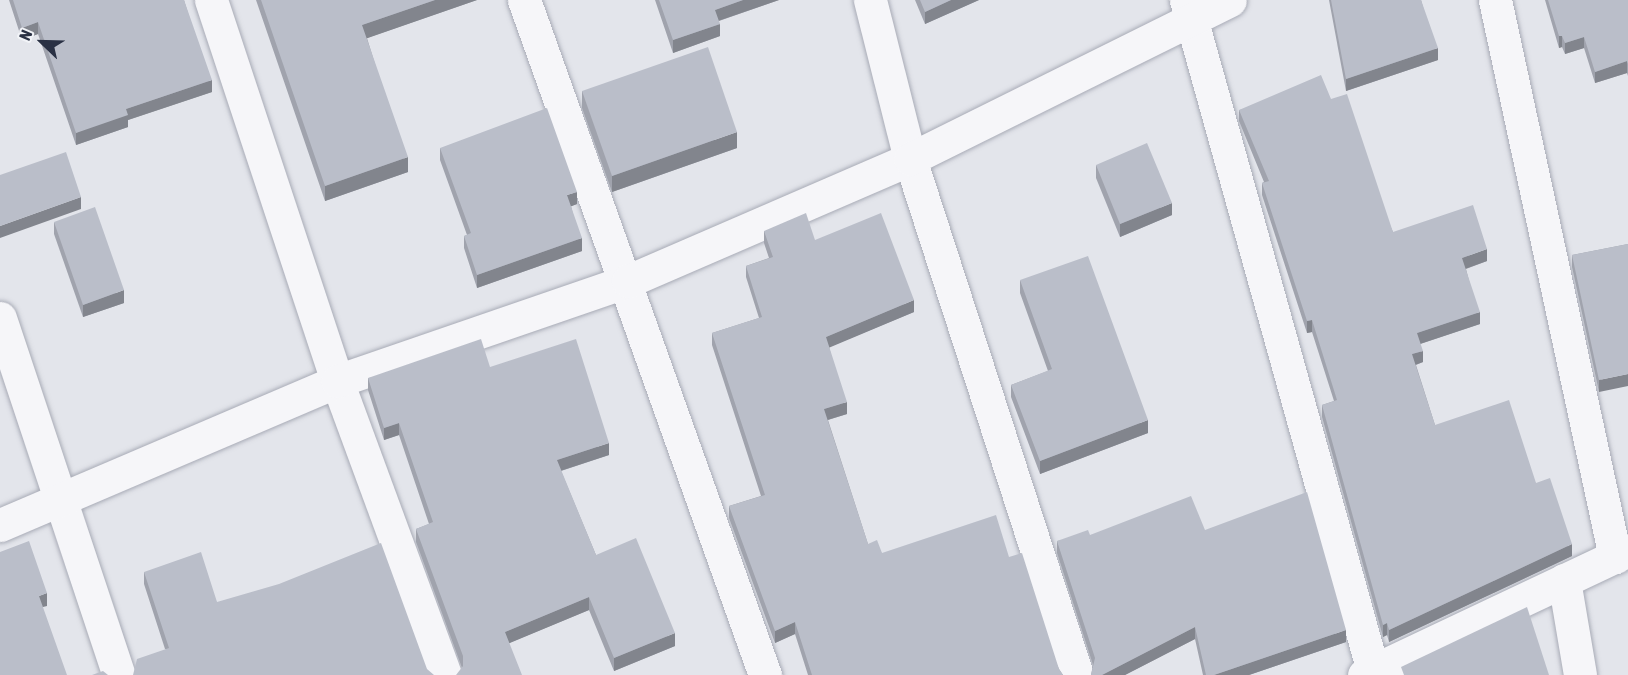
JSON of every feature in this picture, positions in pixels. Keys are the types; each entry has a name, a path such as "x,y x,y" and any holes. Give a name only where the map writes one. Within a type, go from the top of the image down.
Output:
{"street":[{"path":"211,0 337,381 446,675"},
{"path":"524,0 628,281 765,675"},
{"path":"870,0 910,159 1077,675"},
{"path":"0,525 337,381 628,281 910,159 1189,10 1230,0"},
{"path":"1189,10 1369,673 1621,554 1495,0"},
{"path":"0,318 119,675"},
{"path":"1564,580 1580,675"}],"building":[{"path":"13,0 184,0 212,80 126,109 128,115 76,133 38,22 22,28"},
{"path":"261,0 435,0 362,25 408,157 325,186"},
{"path":"659,0 743,0 715,10 720,24 673,40"},
{"path":"920,0 951,0 925,12"},
{"path":"1331,0 1421,0 1438,48 1346,79"},
{"path":"1548,0 1628,0 1628,64 1627,61 1595,72 1584,37 1565,43 1562,36 1559,36"},
{"path":"708,47 737,132 612,176 582,91"},
{"path":"1321,75 1331,99 1347,94 1393,232 1473,205 1487,249 1462,258 1480,312 1417,333 1423,351 1412,354 1435,425 1509,400 1536,483 1550,478 1572,544 1389,630 1387,623 1383,625 1322,405 1337,400 1312,320 1307,321 1262,183 1269,181 1239,110"},
{"path":"547,108 577,192 567,195 582,238 477,275 464,236 471,233 440,148"},
{"path":"1147,143 1172,203 1120,224 1096,165"},
{"path":"66,152 81,197 0,226 0,175"},
{"path":"95,207 124,290 83,305 54,222"},
{"path":"806,213 815,240 881,213 914,300 826,337 847,402 824,409 868,544 877,540 882,553 996,515 1009,557 1022,553 1059,669 1063,675 812,675 795,622 775,631 729,506 765,495 712,333 762,317 746,266 773,257 764,231"},
{"path":"1628,244 1628,374 1599,380 1572,255"},
{"path":"1088,256 1148,420 1040,461 1011,385 1052,369 1020,280"},
{"path":"481,339 490,367 576,339 609,443 557,460 596,555 636,538 675,633 614,658 589,597 505,632 522,675 456,675 463,666 463,656 416,529 433,522 399,423 384,428 368,378"},
{"path":"1307,492 1346,630 1214,675 1206,675 1195,627 1102,675 1091,675 1095,658 1057,541 1088,530 1090,535 1191,496 1205,530"},
{"path":"29,541 47,593 39,596 67,675 0,675 0,552"},
{"path":"381,543 427,669 434,675 133,675 137,659 169,648 144,572 201,552 217,602 279,584"},
{"path":"1527,607 1549,675 1404,675 1401,667"},
{"path":"103,671 108,675 92,675"}]}
